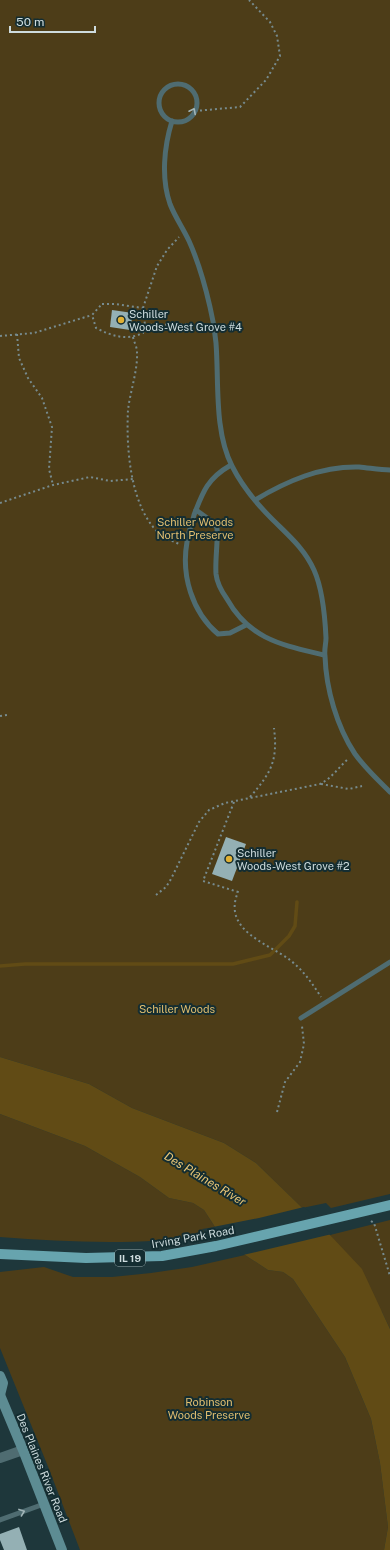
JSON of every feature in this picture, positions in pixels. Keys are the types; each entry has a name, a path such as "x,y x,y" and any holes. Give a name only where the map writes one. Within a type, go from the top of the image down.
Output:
{"main road":[{"name":"Irving Park Road","path":"3,1255 86,1258 162,1256 216,1246 390,1205"},
{"name":"Des Plaines River Road","path":"0,1376 3,1383 0,1395 62,1550"}],"street":[{"path":"0,1458 23,1450"}],"lane":[{"path":"172,85 185,85 192,90 196,96 197,104 195,111 184,121 172,121 163,116 160,110 160,95 165,88 172,85"},
{"path":"172,121 166,147 165,176 170,203 194,252 210,306 216,343 223,440 231,465 254,500 301,548 314,570 319,583 323,607 326,639 324,655 327,678 341,727 355,754 390,792"},
{"path":"231,465 221,471 207,484 196,510 189,531 186,548 187,576 194,601 206,623 218,634 230,633 246,625"},
{"path":"254,500 293,480 314,472 358,467 390,470"},
{"path":"196,510 214,523 217,528 216,576 229,603 246,625 273,641 324,655"},
{"path":"301,1018 390,962"},
{"path":"0,1520 44,1504"}],"path":[{"path":"195,111 240,107 266,80 280,56 277,36 270,22 249,0"},
{"path":"92,315 96,328 111,336 133,337 143,333 145,325 143,308 157,266 167,250 184,232"},
{"path":"0,336 34,333 92,315 102,304 115,304 143,308"},
{"path":"145,325 187,324"},
{"path":"17,334 19,358 28,378 42,398 52,427 49,469 53,485"},
{"path":"133,337 137,352 128,410 129,459 138,500 149,521 162,536 186,548"},
{"path":"0,503 53,485 90,477 110,481 133,479"},
{"path":"0,716 7,715"},
{"path":"250,797 264,780 274,759 276,743 274,728"},
{"path":"156,895 166,888 204,814 217,805 250,797 273,794 320,784 327,780 340,766 355,754"},
{"path":"320,784 349,789 362,786"},
{"path":"234,802 203,881 238,892 234,905 235,910 242,925 248,933 290,960 307,975 325,1003"},
{"path":"277,1112 285,1082 300,1062 304,1044 301,1018"},
{"path":"374,1224 390,1274"}],"green space":[{"name":"Schiller Woods","path":"0,0 390,0 390,1194 331,1208 326,1203 302,1208 256,1163 224,1143 132,1108 89,1084 0,1057"},
{"path":"0,1114 85,1146 140,1177 169,1198 193,1203 204,1210 215,1227 202,1229 206,1235 155,1241 103,1242 0,1237"},
{"path":"390,1220 390,1329 382,1312 330,1235"},
{"name":"Robinson Woods Preserve","path":"245,1255 268,1270 283,1272 293,1279 345,1357 371,1419 380,1463 388,1527 384,1550 80,1550 0,1348 0,1272 44,1267 73,1277 112,1277 192,1267"}],"water":[{"name":"Des Plaines River","path":"0,1057 89,1084 132,1108 224,1143 256,1163 330,1235 362,1269 390,1329 390,1550 384,1550 388,1527 380,1463 371,1419 345,1357 293,1279 283,1272 268,1270 245,1255 215,1227 204,1210 193,1203 169,1198 140,1177 85,1146 0,1114"}],"pier":[{"path":"304,1207 332,1234 243,1255 213,1227 259,1218"}],"building":[{"name":"Schiller Woods-West Grove #4","path":"112,310 133,313 130,330 110,327"},
{"name":"Schiller Woods-West Grove #2","path":"226,837 246,844 232,881 212,874"},
{"path":"19,1527 27,1550 4,1550 0,1540 0,1534"}],"waterway":[{"path":"0,966 25,964 233,964 270,955 289,936 295,926 297,902"}],"place":[{"name":"Schiller Woods-West Grove #4","path":"121,320"},
{"name":"Schiller Woods-West Grove #2","path":"229,859"}],"park label":[{"name":"Schiller Woods North Preserve","path":"195,528"}]}
